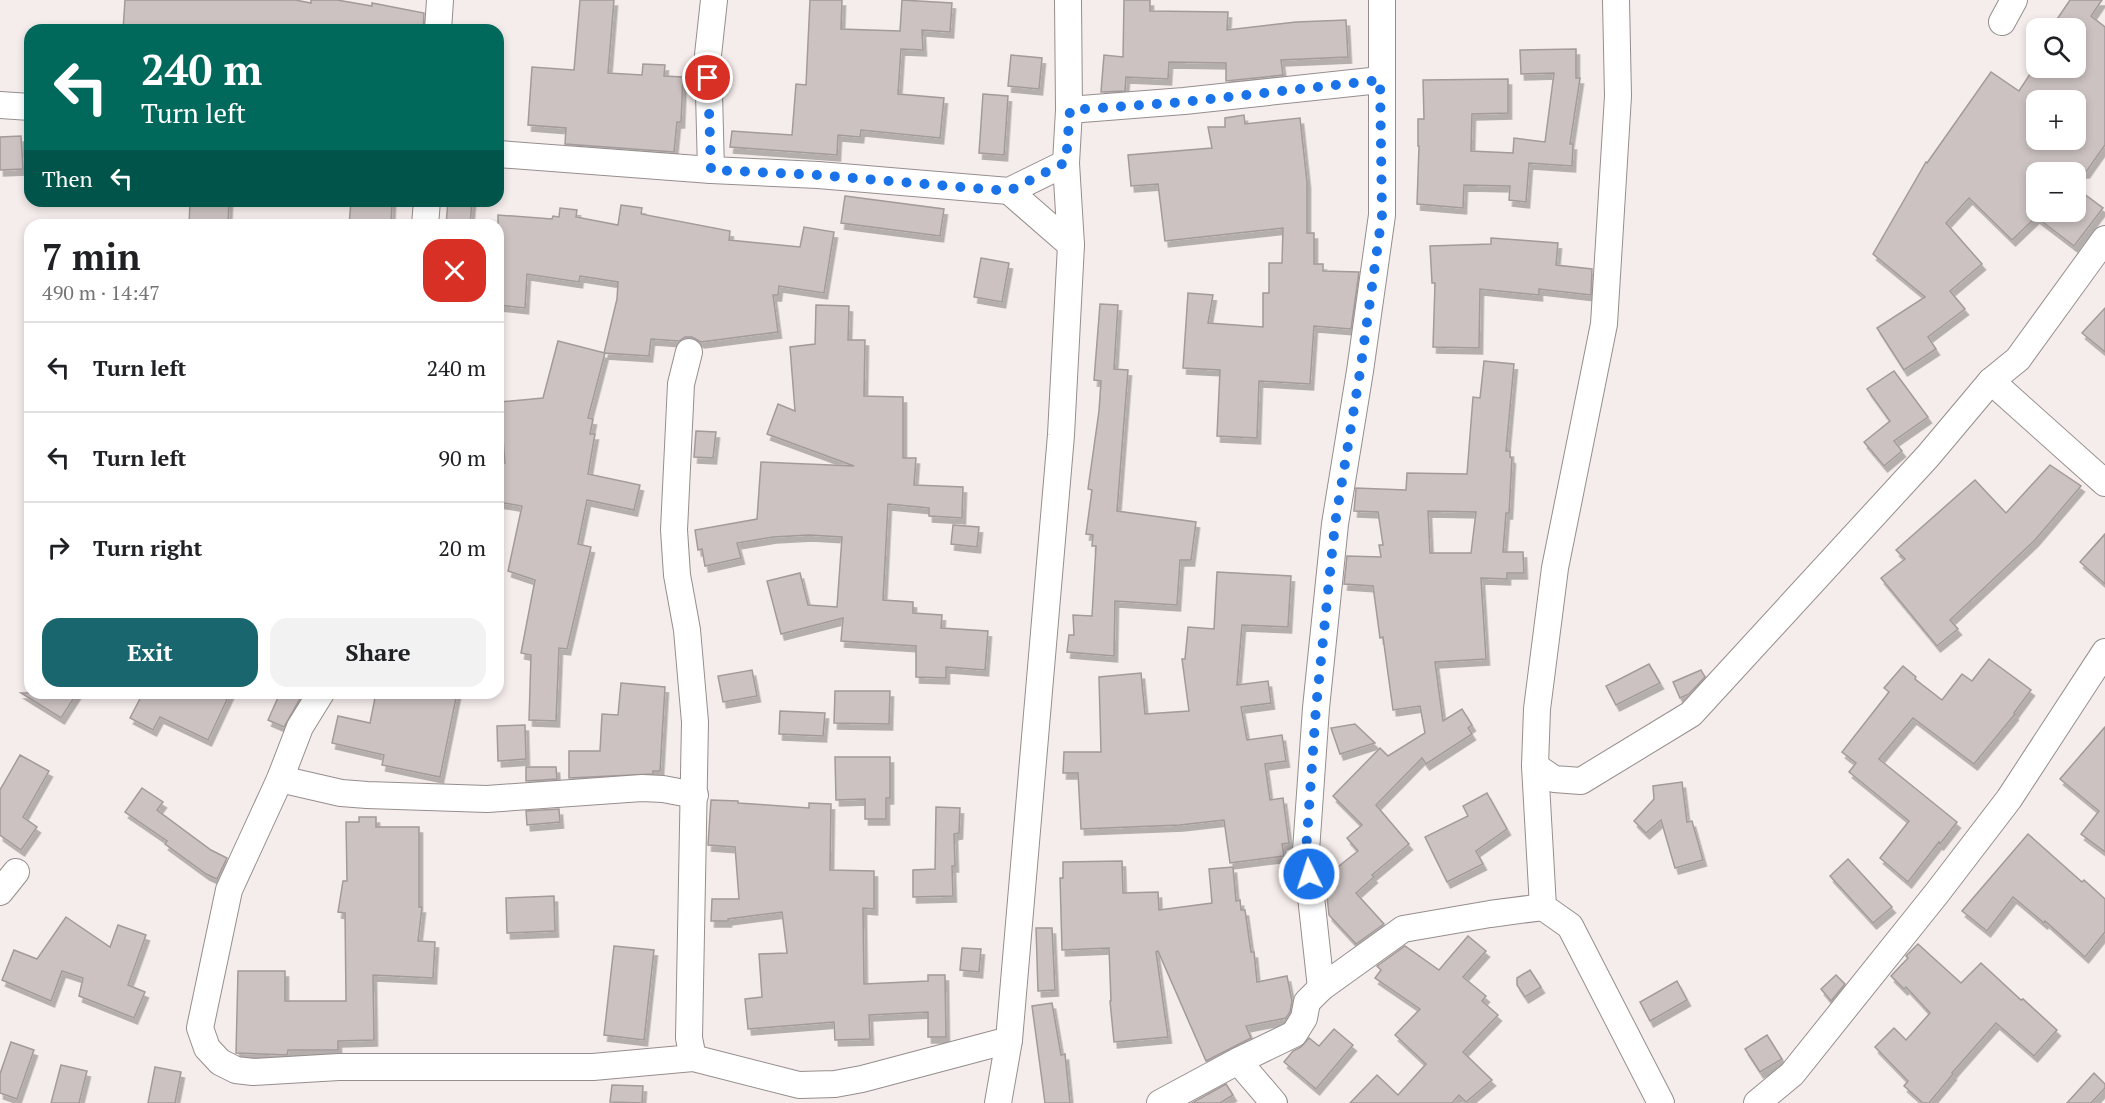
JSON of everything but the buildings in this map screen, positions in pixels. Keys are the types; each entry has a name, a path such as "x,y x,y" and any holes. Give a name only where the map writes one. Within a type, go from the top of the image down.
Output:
{"street":[{"path":"438,24 440,0"},
{"path":"711,170 708,55 714,0"},
{"path":"998,1103 1009,1041 1061,435 1071,245 1066,162 1070,110 1068,0"},
{"path":"1321,988 1306,851 1316,708 1335,524 1360,372 1382,215 1380,80 1382,0"},
{"path":"1543,907 1535,766 1537,709 1555,568 1604,324 1618,96 1616,0"},
{"path":"1070,110 1184,102 1380,80"},
{"path":"0,105 24,107"},
{"path":"504,154 711,170 818,175 1009,191 1066,162"},
{"path":"1009,191 1071,245"},
{"path":"1535,766 1554,779 1581,781 1691,714 1928,456 1991,381 2018,358 2105,239"},
{"path":"689,352 681,384 674,530 677,575 687,630 695,722 689,1038 693,1058"},
{"path":"1991,381 2105,483"},
{"path":"1757,1103 1792,1074 1937,893 2009,799 2105,652"},
{"path":"317,699 300,727 280,779 229,890 200,1028 207,1048 220,1062 236,1070 253,1072 339,1067 593,1067 693,1058 799,1085 835,1084 1009,1041"},
{"path":"280,779 341,793 487,800 642,788 663,789 694,795"},
{"path":"0,892 16,872"},
{"path":"1160,1103 1238,1060 1294,1034 1304,1018 1307,1002 1321,988 1403,930 1543,907 1570,926 1661,1103"},
{"path":"1238,1060 1274,1103"}],"route":[{"path":"708,78 711,170 818,175 1009,191 1066,162 1070,110 1184,102 1380,80 1382,215 1360,372 1335,524 1316,708 1306,851 1309,874"}]}
